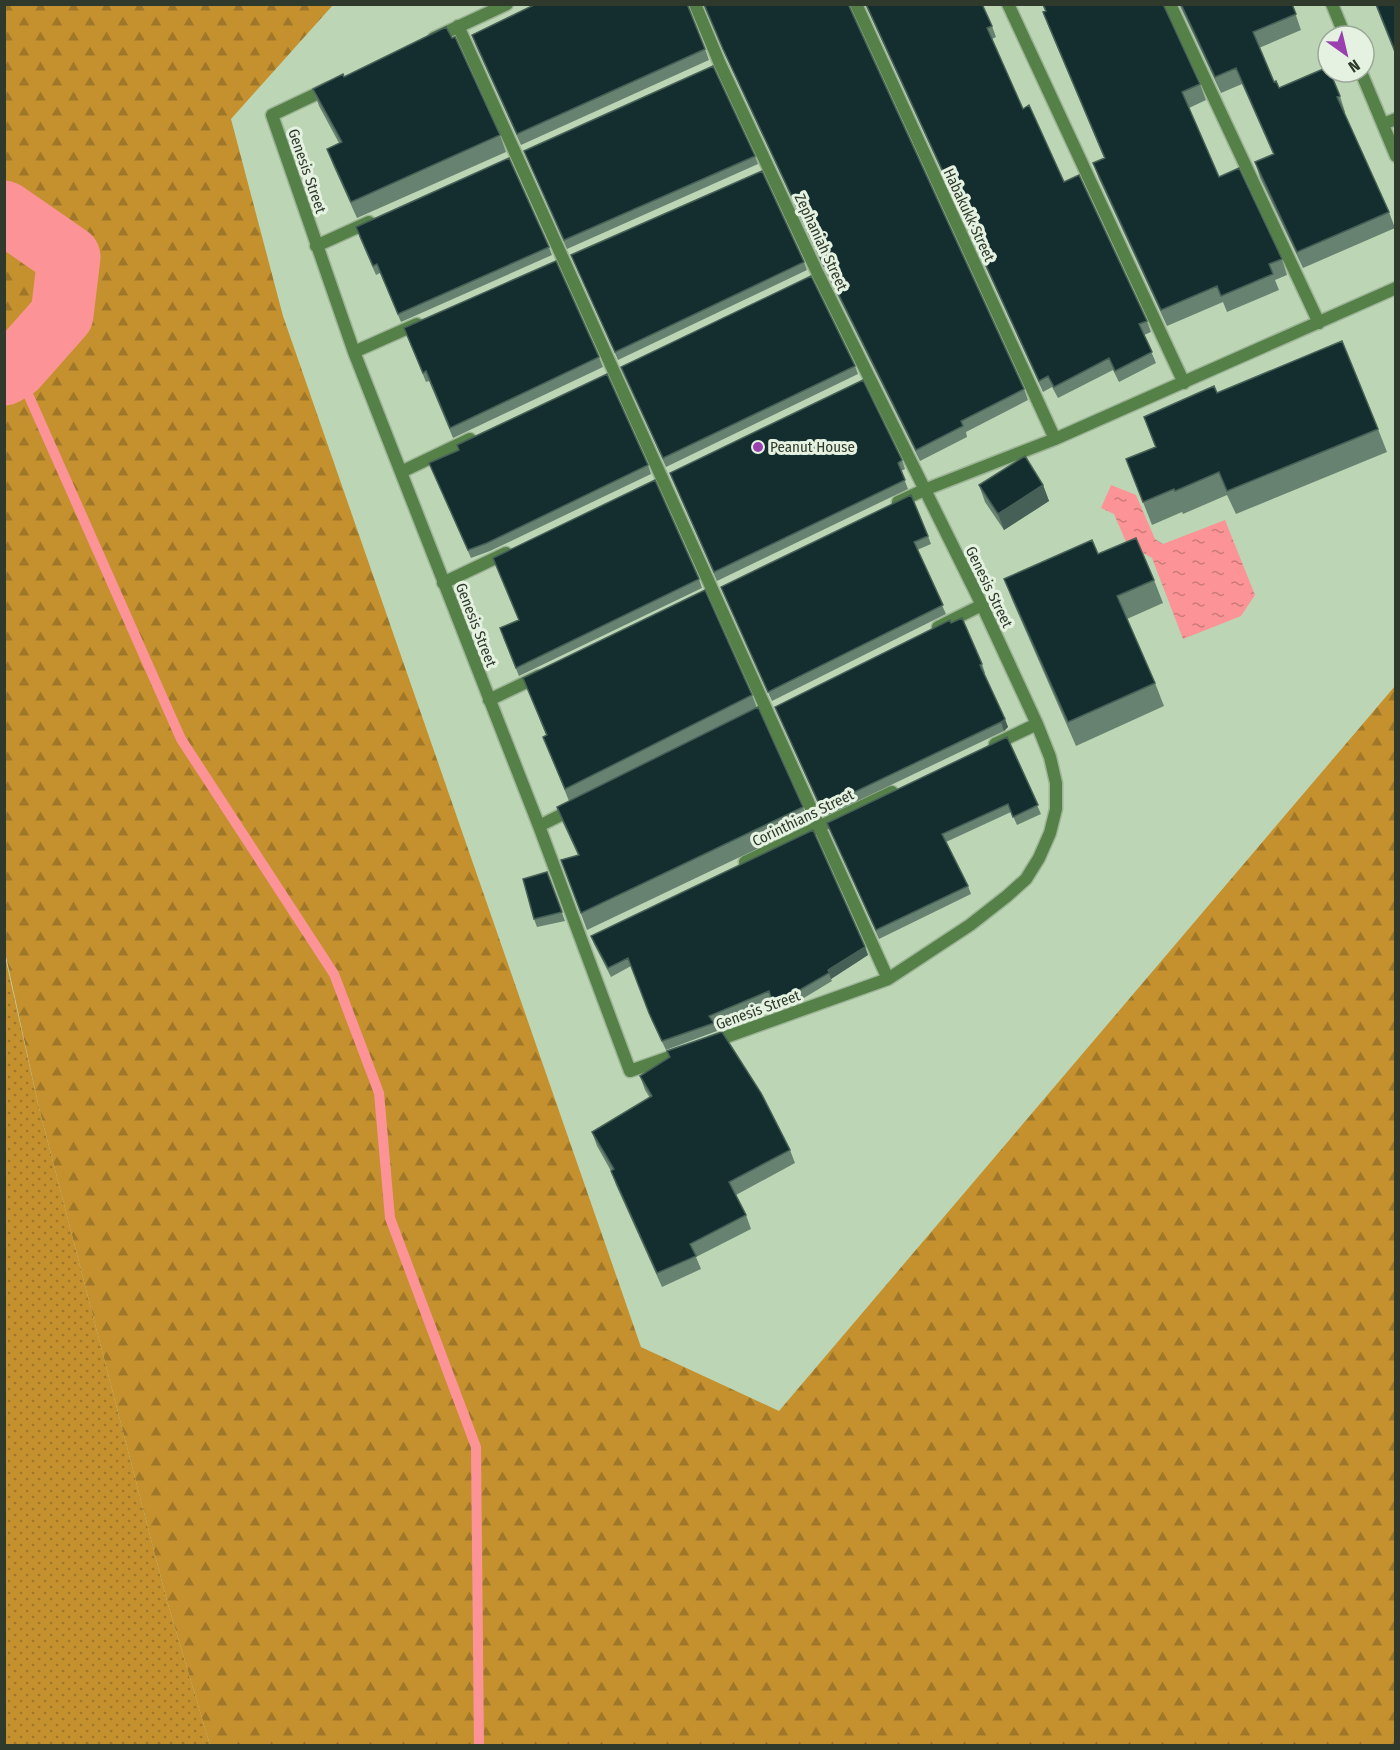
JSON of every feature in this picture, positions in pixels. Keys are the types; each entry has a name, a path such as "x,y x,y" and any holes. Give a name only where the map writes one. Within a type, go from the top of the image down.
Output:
{"street":[{"path":"428,41 507,4"},
{"name":"Zephaniah Street","path":"695,4 715,66 813,276 864,380 924,490"},
{"name":"Habakukk Street","path":"856,4 1055,439"},
{"path":"1008,4 1184,383"},
{"path":"1170,4 1319,323"},
{"path":"1332,4 1341,24"},
{"path":"459,26 888,979"},
{"name":"Genesis Street","path":"345,80 272,114 354,351 539,826 587,938 630,1071 888,979 970,925 1007,896 1026,879 1040,858 1056,809 1056,783 1050,757 982,605 924,490"},
{"path":"1366,84 1395,156"},
{"path":"1383,124 1395,119"},
{"path":"316,246 380,217"},
{"path":"882,510 924,490 1055,439 1395,288"},
{"path":"354,351 427,319"},
{"path":"401,472 486,431"},
{"path":"443,583 516,548"},
{"path":"931,631 982,605"},
{"path":"489,700 553,669"},
{"path":"985,748 1037,724"},
{"name":"Corinthians Street","path":"733,868 902,788"},
{"path":"539,826 580,806"}],"green space":[{"path":"4,5 333,5 231,119 283,316 641,1347 779,1411 1395,686 1395,1745 210,1745 167,1601 39,1108 5,952"},
{"path":"4,952 39,1108 167,1601 210,1745 5,1745"}],"water":[{"path":"1111,485 1136,495 1155,539 1163,544 1225,520 1255,595 1241,616 1183,639 1152,558 1127,544 1114,514 1101,508"}],"building":[{"path":"536,4 687,4 705,49 517,134 472,35"},
{"path":"704,4 848,4 1024,389 961,421 963,426 916,450 821,259"},
{"path":"866,4 982,4 992,26 987,28 1023,109 1029,105 1064,182 1079,175 1147,321 1139,324 1152,352 1115,371 1109,358 1054,387 1048,376 1039,381"},
{"path":"1043,4 1163,4 1200,84 1182,92 1219,177 1239,168 1282,259 1269,264 1273,274 1221,296 1217,286 1161,310 1093,163 1105,158 1043,12 1046,11"},
{"path":"1181,4 1292,4 1296,14 1253,32 1274,82 1276,81 1279,88 1316,72 1316,84 1335,84 1340,96 1337,97 1389,212 1297,252 1255,162 1274,154 1236,68 1215,77"},
{"path":"1376,4 1395,4 1395,51"},
{"path":"446,27 452,38 455,37 500,135 351,202 327,149 342,142 313,89 343,74 344,77"},
{"path":"713,66 755,156 564,240 524,151"},
{"path":"509,158 549,247 398,314 377,264 373,266 356,227"},
{"path":"762,171 804,262 615,352 571,255"},
{"path":"556,261 599,357 450,428 426,371 423,373 404,328"},
{"path":"811,276 855,366 663,458 621,367"},
{"path":"1342,341 1378,429 1227,491 1219,472 1143,502 1126,459 1156,447 1144,417 1214,386 1217,393"},
{"path":"607,374 648,465 468,550 429,463 459,450 457,445"},
{"path":"863,380 902,460 898,463 905,480 714,572 670,473"},
{"path":"1025,456 1043,485 998,514 979,485"},
{"path":"655,480 699,579 516,668 500,628 519,620 493,558"},
{"path":"911,495 928,536 914,542 943,605 768,692 721,587"},
{"path":"1136,538 1154,580 1117,596 1155,683 1068,722 1004,579 1092,540 1098,554"},
{"path":"705,590 752,695 565,789 543,737 547,735 523,678"},
{"path":"962,618 982,664 980,665 1005,719 821,808 775,707 950,620 951,623"},
{"path":"758,707 803,807 581,913 561,860 579,855 557,807"},
{"path":"1007,737 1038,805 1013,817 1008,804 942,834 968,886 876,930 827,823"},
{"path":"813,830 865,947 828,970 829,973 791,995 772,1002 769,991 709,1016 714,1023 662,1041 628,958 608,968 591,936"},
{"path":"547,872 562,912 534,919 523,879"},
{"path":"722,1032 761,1093 790,1150 729,1182 746,1215 690,1244 696,1256 657,1273 611,1171 614,1169 592,1132 652,1096 640,1076 670,1057 667,1051"}],"waterway":[{"path":"4,212 69,257 62,315 16,367 4,374"},
{"path":"16,367 181,739 334,974 379,1093 390,1218 476,1447 479,1746"}],"place":[{"name":"Peanut House","path":"758,447"}]}
